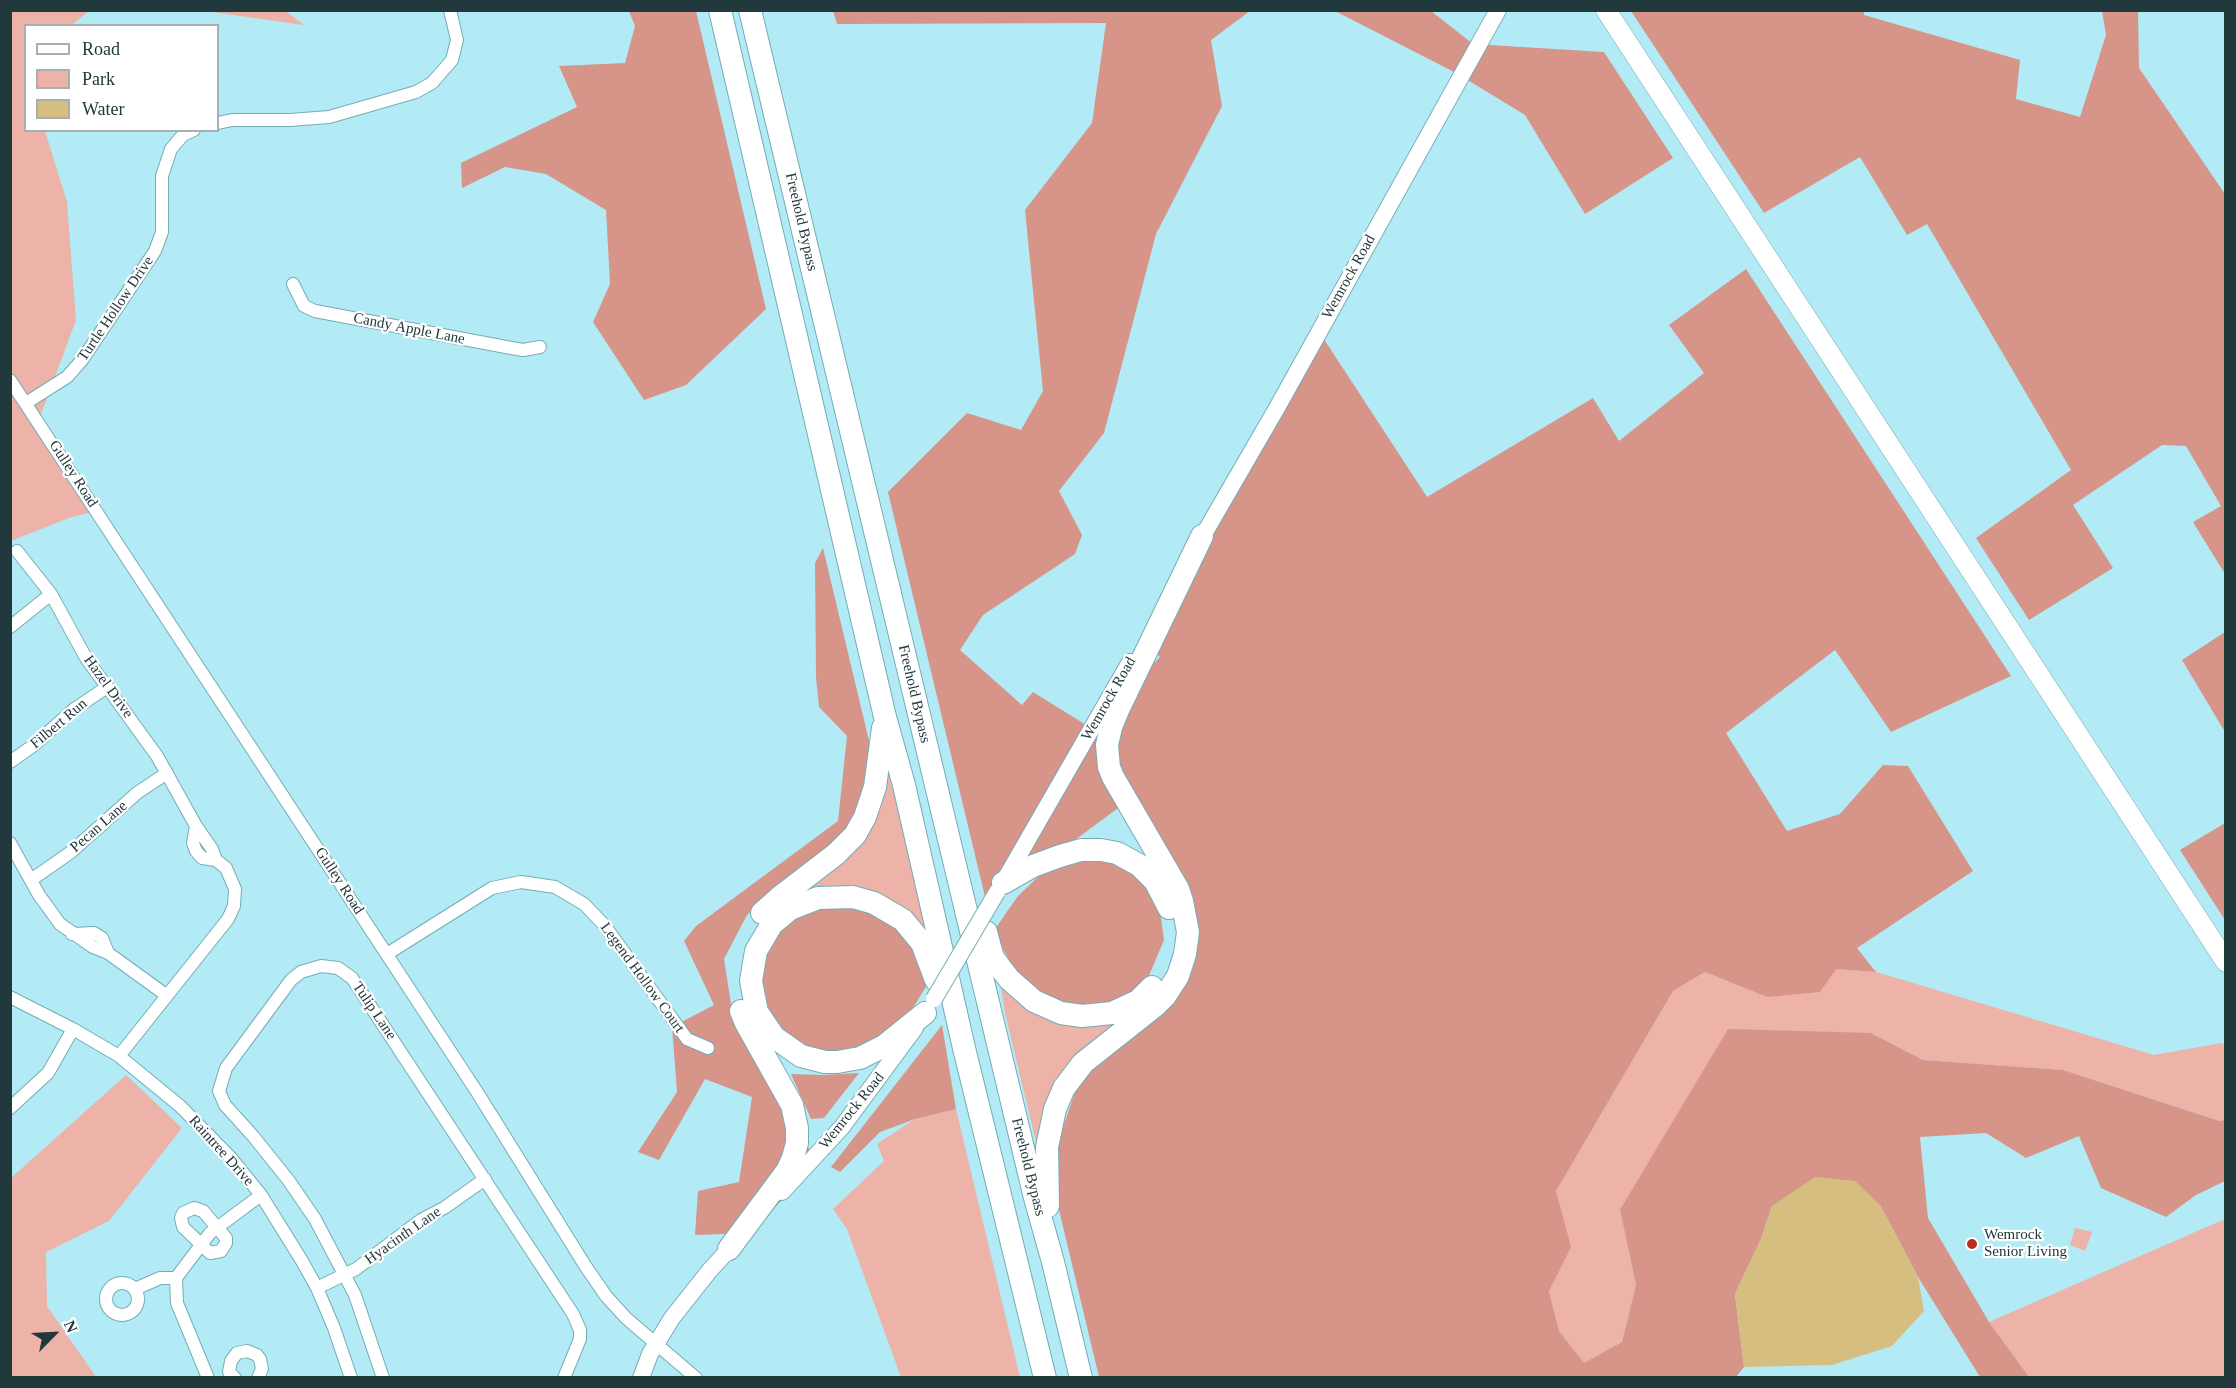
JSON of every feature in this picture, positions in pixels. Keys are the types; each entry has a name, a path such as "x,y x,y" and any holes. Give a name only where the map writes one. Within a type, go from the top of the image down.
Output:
{"highway":[{"name":"Freehold Bypass","path":"720,10 885,717 904,785 964,1048 1045,1377"},
{"name":"Freehold Bypass","path":"750,10 1035,1198 1081,1377"},
{"path":"1053,1262 1046,1166 1052,1119 1059,1097 1069,1079 1083,1063 1165,996 1178,976 1185,954 1188,932 1178,889 1113,777 1109,767 1107,745 1118,710 1202,536"},
{"path":"729,1249 790,1167 797,1143 796,1119 792,1105 746,1023 738,1002 736,973 742,945 751,926 766,909 836,854 855,835 865,817 875,787 885,717"},
{"path":"924,735 965,859 993,958 1020,990 1034,1001 1061,1013 1082,1016 1105,1014 1138,1001 1149,990 1166,965 1172,938 1169,909 1155,881 1130,859 1101,850 1082,850 1033,866 1000,888"},
{"path":"929,1006 884,1046 860,1058 831,1062 801,1056 774,1037 757,1012 751,981 756,951 772,924 790,909 807,900 831,896 853,897 874,903 894,914 915,933 927,952 938,986 1010,1234"}],"main road":[{"path":"1606,10 2226,962"}],"street":[{"path":"219,123 232,120 329,117 416,92 432,83 452,60 457,40 450,10"},
{"name":"Wemrock Road","path":"655,1344 688,1296 842,1127 929,1006 1000,888 1278,406 1498,10"},
{"name":"Turtle Hollow Drive","path":"26,403 67,377 82,360 155,251 162,232 162,176 171,149 183,135 190,132"},
{"name":"Candy Apple Lane","path":"293,284 304,306 315,311 523,350 540,347"},
{"name":"Gulley Road","path":"10,380 477,1092 585,1267 617,1309 696,1377"},
{"name":"Hazel Drive","path":"17,551 51,594 87,658 167,773 196,826 212,849 216,860 226,868 235,889 234,906 228,919 166,994 119,1056"},
{"path":"10,627 51,594"},
{"name":"Filbert Run","path":"10,762 34,745 73,710 107,687"},
{"name":"Pecan Lane","path":"30,880 71,852 137,793 167,773"},
{"path":"10,843 30,880 60,924 93,947 108,953 166,994"},
{"name":"Legend Hollow Court","path":"387,954 492,888 521,882 555,887 584,904 605,926 687,1039 708,1048"},
{"name":"Tulip Lane","path":"384,1377 366,1324 345,1274 315,1219 289,1181 225,1105 219,1090 226,1068 296,975 309,968 328,966 339,968 352,978 577,1322 579,1343 564,1377"},
{"name":"Raintree Drive","path":"10,997 73,1029 119,1056 165,1093 231,1158 261,1195 317,1288 351,1377"},
{"path":"10,1108 48,1073 73,1029"},
{"name":"Hyacinth Lane","path":"317,1288 380,1252 421,1220 444,1208 485,1179"},
{"path":"208,1377 177,1303 176,1278 200,1244 217,1228 261,1195"},
{"path":"187,1209 199,1209 226,1238 221,1251 210,1253 200,1244 183,1227 181,1218 187,1209"},
{"path":"135,1289 160,1278 176,1278"},
{"path":"641,1377 655,1344"},
{"path":"213,1377 232,1374 232,1358 237,1353 247,1351 257,1355 262,1364 258,1377"}],"green space":[{"path":"11,11 89,11 73,24 24,24 24,132 45,132 67,202 76,320 40,417 100,510 69,518 11,541"},
{"path":"205,11 286,11 304,25 303,25"},
{"path":"887,761 934,943 870,892 846,886 813,891 792,898"},
{"path":"1836,969 1876,972 2154,1055 2222,1043 2225,1045 2225,1120 2221,1121 2063,1070 1923,1060 1871,1033 1620,1210 1636,1285 1622,1342 1584,1364 1559,1331 1549,1291 1570,1247 1556,1191 1673,991 1705,972 1767,997"},
{"path":"999,974 1134,1013 1078,1057 1037,1146 1005,1013"},
{"path":"126,1075 182,1128 109,1221 46,1252 47,1306 96,1377 11,1377 11,1178"},
{"path":"956,1109 1020,1377 901,1377 847,1229 833,1209 884,1161 877,1144 915,1119"},
{"path":"2225,1219 2225,1377 2029,1377 1989,1322"},
{"path":"2075,1228 2092,1232 2085,1251 2070,1245"}],"shaded area":[{"path":"629,11 696,11 766,309 686,385 644,400 593,322 610,284 606,210 546,174 505,167 462,188 461,163 577,107 559,66 625,63 635,26"},
{"path":"833,11 1250,11 1211,40 1222,106 1156,234 1104,433 1059,491 1082,535 1075,554 983,615 960,650 1022,705 1033,692 1091,728 1160,657 1143,640 1316,327 1427,497 1593,398 1619,441 1704,373 1669,325 1746,269 2011,676 1891,732 1835,650 1726,733 1787,831 1840,814 1883,765 1908,766 1973,871 1857,948 1876,972 1836,969 1820,992 1767,997 1705,972 1673,991 1556,1191 1571,1247 1549,1291 1559,1331 1584,1363 1622,1342 1636,1285 1620,1210 1728,1029 1871,1033 1923,1060 2063,1070 2220,1121 2225,1120 2225,1181 2196,1195 2166,1217 2101,1188 2079,1136 2026,1158 1986,1133 1920,1137 1928,1218 1989,1322 2029,1377 1980,1377 1918,1277 1880,1205 1772,1206 1761,1239 1735,1294 1744,1367 1736,1377 1099,1377 1054,1189 1054,1153 1080,1078 1191,970 1193,902 1133,797 987,905 888,492 967,413 1021,430 1043,391 1025,210 1092,123 1106,23 837,24"},
{"path":"1335,11 1431,11 1473,44 1604,52 1673,158 1585,214 1525,115 1458,74"},
{"path":"1631,11 1864,11 1864,15 2020,60 2016,99 2080,117 2106,35 2102,11 2138,11 2139,68 2225,194 2225,574 2193,522 2221,506 2186,446 2162,445 2073,505 2113,568 2029,620 1976,538 2071,470 1927,224 1907,235 1860,157 1764,213"},
{"path":"823,548 880,787 852,827 747,915 724,959 731,1004 816,1162 752,1233 695,1235 698,1191 739,1182 752,1097 705,1079 659,1160 638,1152 677,1092 672,1027 714,1005 684,941 696,926 838,821 847,736 819,707 816,677 815,563"},
{"path":"2225,632 2225,732 2182,660"},
{"path":"2225,823 2225,920 2180,850"},
{"path":"1100,856 1136,872 1160,911 1164,940 1145,985 1120,1002 1085,1007 1048,999 1017,974 1000,944 995,929 1018,896 1041,874 1072,859"},
{"path":"822,904 859,905 884,917 911,944 929,982 904,1022 863,1051 815,1052 787,1035 766,1007 759,976 770,944 788,917"},
{"path":"942,1025 956,1109 915,1119 880,1132 840,1172 831,1167"},
{"path":"859,1073 824,1118 811,1119 791,1074 823,1075"}],"water":[{"path":"1815,1177 1855,1181 1880,1205 1918,1277 1924,1311 1892,1346 1832,1365 1744,1367 1735,1294 1761,1239 1772,1206"}],"place":[{"name":"Wemrock Senior Living","path":"1972,1244"}]}
